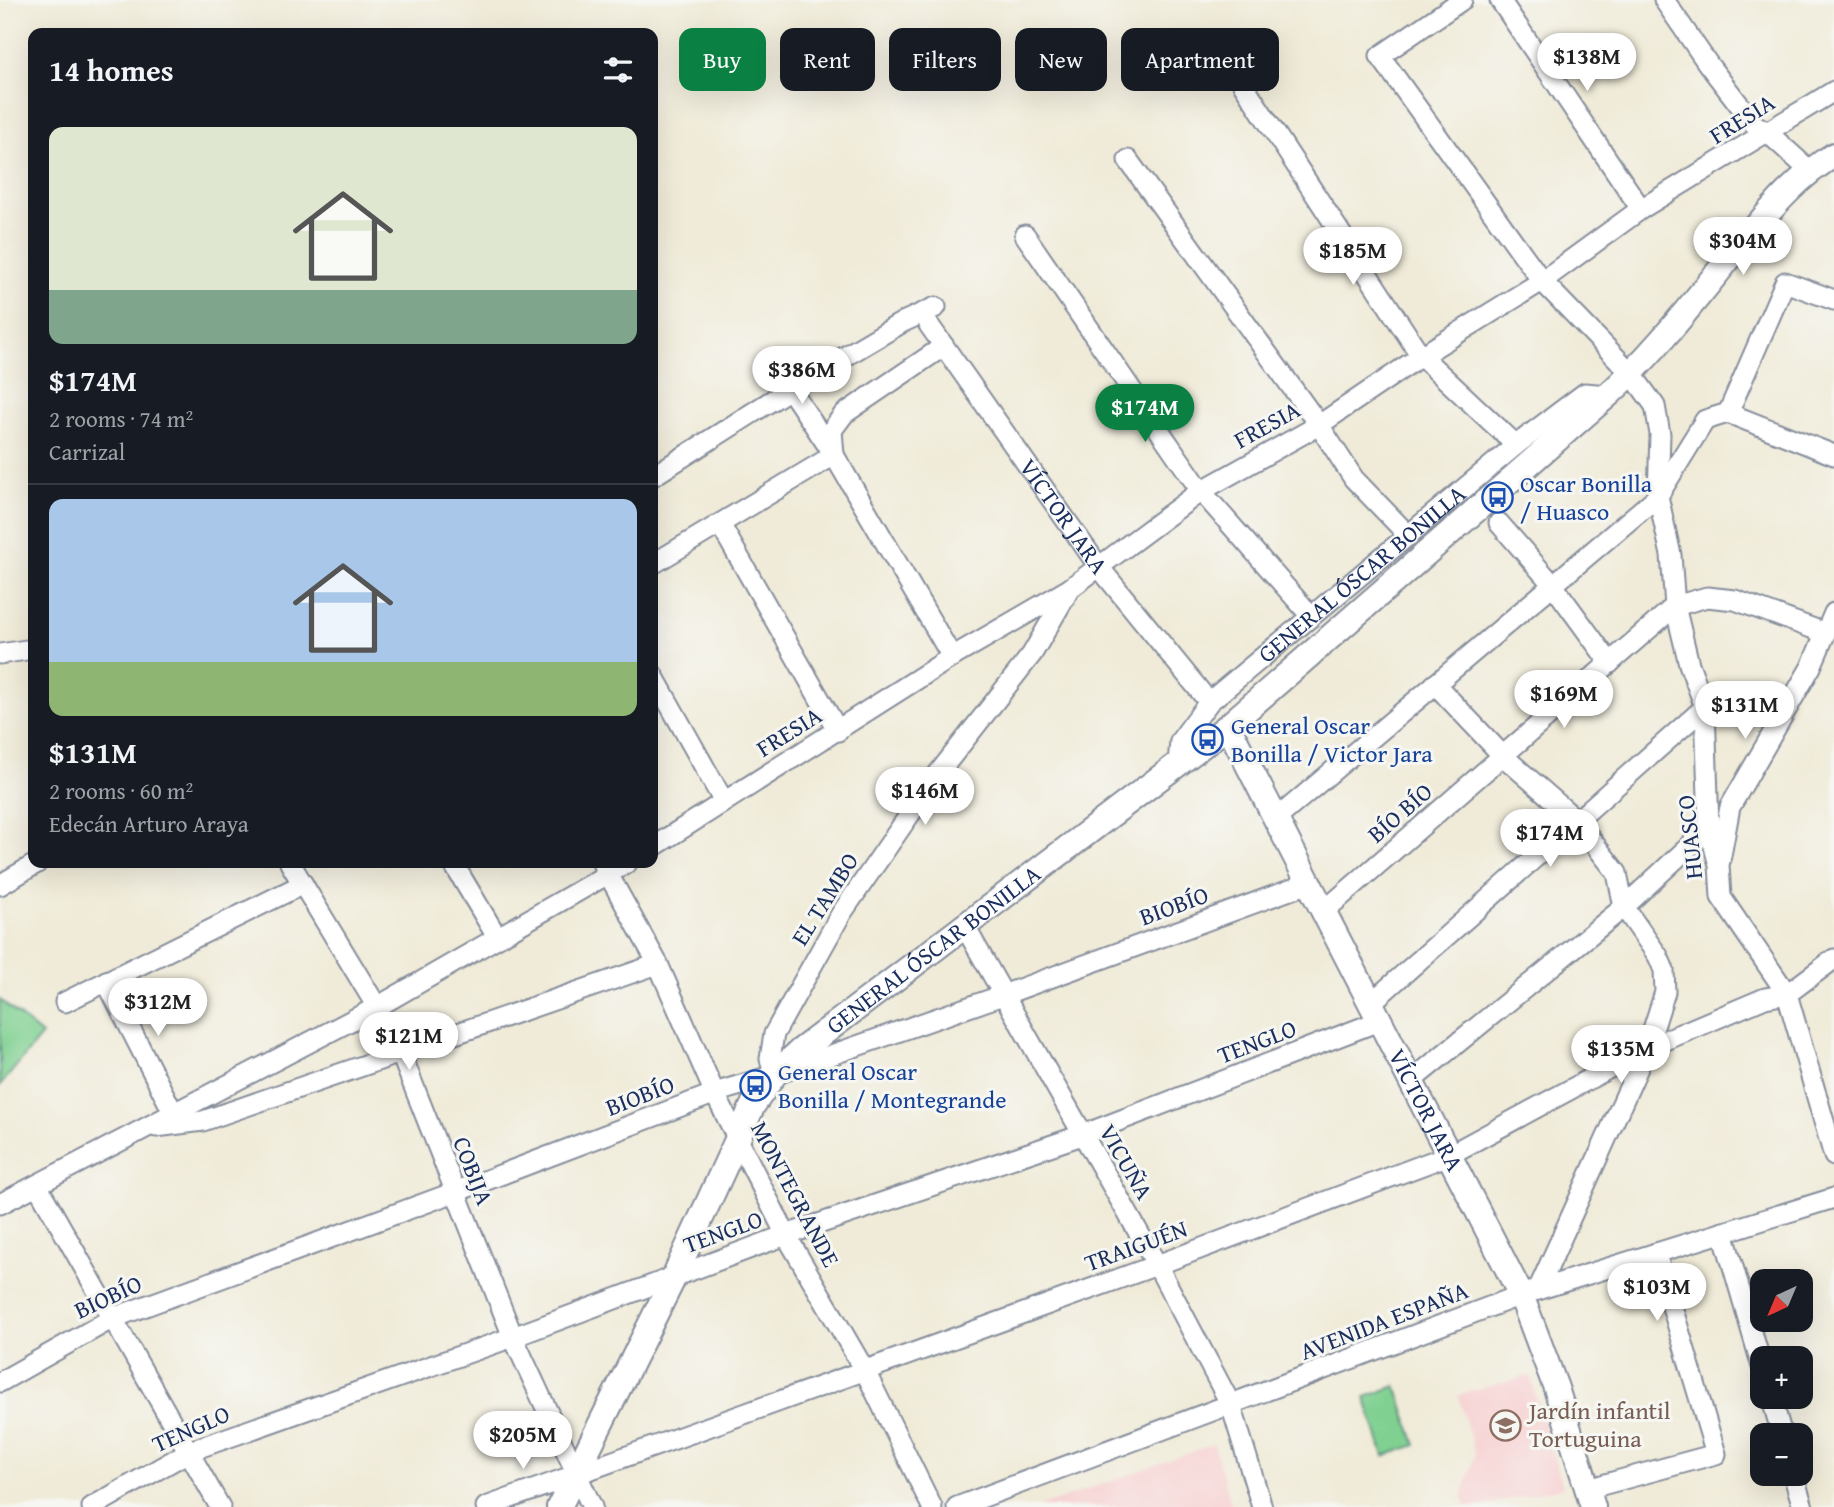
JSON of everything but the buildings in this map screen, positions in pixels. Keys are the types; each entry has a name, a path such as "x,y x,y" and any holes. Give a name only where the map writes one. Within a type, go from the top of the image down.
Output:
{"main road":[{"name":"GENERAL ÓSCAR BONILLA","path":"559,1507 674,1276 737,1136 753,1105 774,1075 800,1051 1228,726 1608,396 1658,344 1777,202 1810,171 1834,155"},
{"name":"VÍCTOR JARA","path":"1228,726 1449,1155 1530,1293 1590,1498"}],"street":[{"name":"HUASCO","path":"1462,0 1380,56 1542,281 1631,373 1655,406 1660,434 1658,496 1671,555 1675,606 1689,664 1705,707 1709,828 1719,865 1721,897 1787,994 1827,1104 1834,1156"},
{"path":"1500,0 1641,209"},
{"path":"1664,0 1755,125 1767,132 1810,171"},
{"path":"1249,91 1421,356 1516,445"},
{"name":"FRESIA","path":"658,844 952,657 1069,589 1201,491 1319,425 1421,356 1542,281 1641,209 1834,91"},
{"path":"1128,160 1319,425 1354,479 1409,536"},
{"path":"1025,235 1201,491 1311,616"},
{"path":"1728,414 1785,282 1834,300"},
{"name":"VÍCTOR JARA","path":"790,389 903,322 932,316 944,345 1099,567 1209,702"},
{"path":"834,455 832,430 845,414 944,345"},
{"path":"658,473 790,389 834,455 952,657"},
{"name":"GENERAL ÓSCAR BONILLA","path":"1178,763 1180,741 1209,702 1516,445 1585,393 1608,396"},
{"path":"1276,819 1658,496 1705,421 1728,414 1834,455"},
{"path":"658,561 834,455"},
{"path":"1499,523 1553,585 1610,663"},
{"path":"720,524 838,731"},
{"name":"EL TAMBO","path":"774,1075 770,1059 774,1034 841,914 937,775 1032,654 1069,589"},
{"name":"BÍO BÍO","path":"1323,912 1675,606 1707,597 1735,600 1825,633"},
{"path":"1719,865 1730,807 1811,667 1834,613"},
{"path":"0,654 28,650"},
{"path":"658,684 724,802"},
{"path":"1435,684 1503,756 1575,820 1618,873 1624,907 1658,956 1664,970 1665,992 1647,1048 1530,1293"},
{"name":"TENGLO","path":"92,1507 190,1451 786,1235 1082,1135 1375,1012 1575,820 1705,707"},
{"path":"1411,1081 1624,907 1709,828"},
{"path":"0,885 29,868"},
{"name":"COBIJA","path":"293,868 377,1007 401,1054 513,1336 592,1507"},
{"path":"456,868 497,937"},
{"path":"0,1204 377,1007 497,937 605,869"},
{"name":"MONTEGRANDE","path":"605,869 658,964 715,1094 786,1235 865,1371 932,1507"},
{"name":"BIOBÍO","path":"0,1382 113,1318 715,1094 1003,995 1308,883"},
{"path":"65,1002 303,884"},
{"name":"VICUÑA","path":"964,925 1157,1265 1231,1405 1262,1507"},
{"path":"1787,994 1834,959"},
{"path":"148,1128 204,1121 658,964"},
{"path":"106,981 173,1112"},
{"name":"TRAIGUÉN","path":"486,1507 1157,1265 1449,1155 1647,1048 1765,998 1787,994"},
{"path":"37,1185 220,1507"},
{"name":"AVENIDA ESPAÑA","path":"957,1507 1530,1293 1834,1198"},
{"path":"1723,1232 1756,1346"},
{"path":"1590,1498 1716,1454 1656,1253"},
{"path":"1797,1486 1803,1507"}],"shaded area":[{"name":"Jardín infantil Tortuguina","path":"1530,1375 1563,1487 1467,1507 1462,1496 1475,1455 1458,1395"},
{"path":"1214,1444 1232,1507 1039,1507"}],"green space":[{"path":"0,1000 42,1035 0,1086"},
{"path":"1396,1386 1416,1445 1384,1456 1365,1397"}],"place":[{"name":"Oscar Bonilla / Huasco","path":"1497,498"},
{"name":"General Oscar Bonilla / Victor Jara","path":"1208,740"},
{"name":"General Oscar Bonilla / Montegrande","path":"755,1086"},
{"name":"Jardín infantil Tortuguina","path":"1506,1425"}]}
